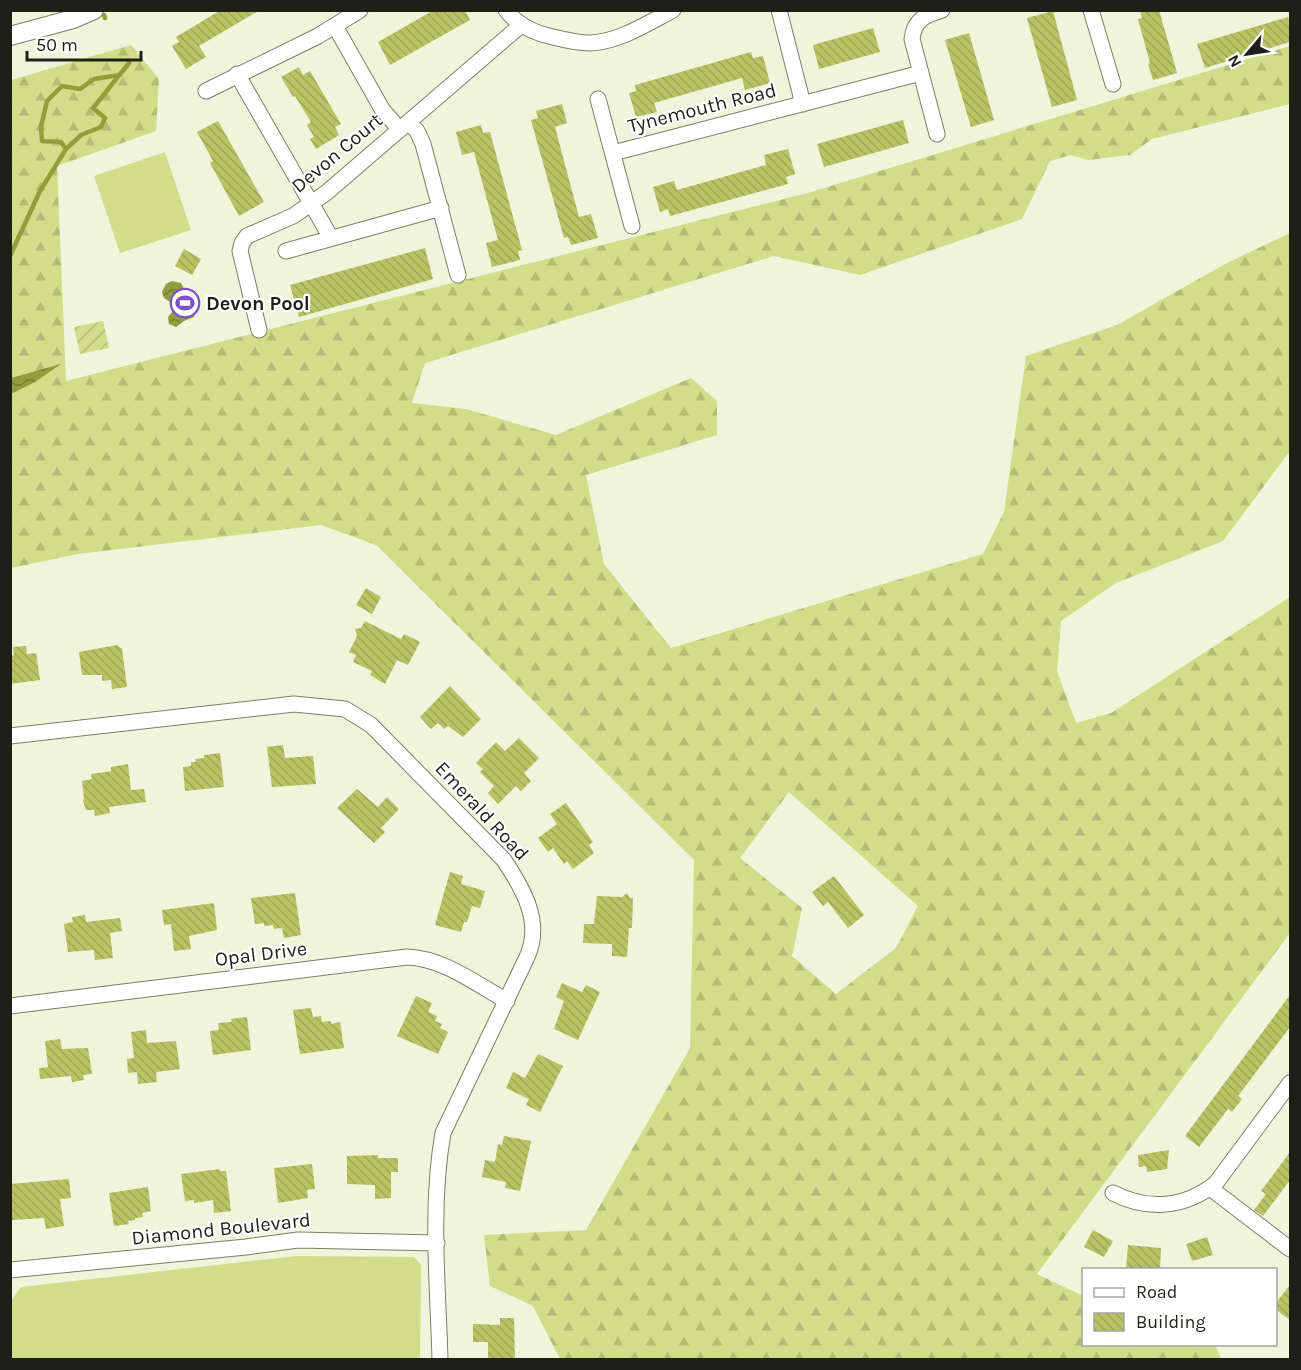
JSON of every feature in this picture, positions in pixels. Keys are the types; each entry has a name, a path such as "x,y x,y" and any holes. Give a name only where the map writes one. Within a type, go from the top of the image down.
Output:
{"street":[{"path":"10,36 73,19 94,10"},
{"path":"206,91 335,26 360,10"},
{"path":"506,10 520,26 546,36 591,43 628,32 673,10"},
{"path":"779,10 803,104"},
{"path":"937,134 912,39 917,22 924,16 942,10"},
{"path":"1091,10 1113,84"},
{"path":"335,26 381,109 403,125 417,131 423,144 458,275"},
{"name":"Devon Court","path":"259,330 240,251 247,236 293,216 312,204 520,26"},
{"path":"237,74 330,238"},
{"name":"Tynemouth Road","path":"613,153 921,74"},
{"name":"Tynemouth Road","path":"598,99 632,226"},
{"path":"286,251 441,208"},
{"name":"Emerald Road","path":"10,736 294,704 345,709 371,725 504,860 528,902 534,923 530,951 444,1133 439,1160 436,1243 440,1359"},
{"name":"Opal Drive","path":"10,1006 408,957 423,957 444,966 507,1000"},
{"path":"1113,1193 1140,1204 1178,1203 1194,1198 1216,1183 1290,1083"},
{"path":"1210,1188 1290,1249"},
{"name":"Diamond Boulevard","path":"10,1270 246,1248 298,1240 436,1243"}],"green space":[{"path":"131,45 159,79 156,131 57,166 66,381 811,192 1290,46 1290,104 1152,139 1130,155 1088,160 1071,155 1050,161 1022,219 860,275 774,256 425,363 412,403 466,409 556,435 691,378 717,401 717,435 586,475 604,564 671,648 983,554 1004,512 1026,356 1117,325 1227,263 1290,233 1290,451 1223,541 1116,583 1061,621 1057,671 1076,723 1111,713 1290,597 1290,933 1037,1274 1082,1296 1082,1346 1215,1346 1221,1359 560,1359 533,1306 490,1286 484,1235 586,1230 690,1048 694,860 376,545 321,525 78,554 11,568 11,80","holes":["789,792 918,906 896,948 836,994 792,956 802,908 740,858"]},
{"path":"165,152 191,230 120,253 94,176"},
{"path":"103,321 109,348 80,354 74,327"},
{"path":"297,1256 414,1257 421,1265 420,1359 11,1359 11,1301 21,1287"}],"water":[{"name":"Devon Pool","path":"172,281 181,283 187,295 198,305 194,317 176,327 169,324 168,317 173,311 173,304 164,298 162,292 166,284"},
{"path":"61,364 35,382 11,394 11,378"}],"building":[{"path":"221,10 260,10 199,46 206,57 186,69 172,46 179,42 176,37"},
{"path":"434,10 465,10 470,20 390,65 378,42"},
{"path":"1140,10 1159,10 1177,73 1153,80 1138,19 1142,18"},
{"path":"1053,11 1077,100 1052,107 1027,18"},
{"path":"1288,17 1290,42 1205,68 1197,44"},
{"path":"873,28 880,52 819,69 813,45"},
{"path":"969,33 994,120 971,127 945,40"},
{"path":"751,52 753,58 763,56 770,83 745,90 742,78 654,103 657,112 636,117 629,93 636,91 635,85"},
{"path":"299,67 303,75 310,71 341,124 335,127 339,135 316,149 310,139 314,137 307,125 311,122 281,77"},
{"path":"562,104 567,123 555,127 579,217 591,214 598,238 571,245 568,237 564,238 531,120 538,118 536,111"},
{"path":"903,120 909,143 824,167 817,144"},
{"path":"218,121 264,202 239,216 210,163 213,161 197,132"},
{"path":"481,125 483,133 490,132 522,250 518,251 520,260 492,267 486,243 498,240 474,152 462,155 456,132"},
{"path":"788,149 795,174 786,177 788,184 670,216 668,209 660,212 653,187 674,181 677,190 766,165 764,155"},
{"path":"425,248 433,279 299,317 290,285"},
{"path":"184,249 201,259 192,275 175,266"},
{"path":"366,588 381,597 372,614 356,605"},
{"path":"365,621 401,639 404,634 420,642 408,665 397,660 385,684 370,675 372,671 353,662 356,655 349,652 357,636 355,629 361,628"},
{"path":"117,645 122,649 127,687 112,689 111,680 102,681 102,675 82,675 79,652"},
{"path":"26,646 27,654 36,653 40,680 10,684 10,656 14,655 13,647"},
{"path":"450,686 481,719 463,737 448,726 444,729 438,723 431,729 420,717"},
{"path":"519,738 539,758 524,773 531,781 521,791 516,786 498,804 488,793 494,786 480,772 483,769 476,763 496,742 505,751"},
{"path":"283,745 285,758 313,756 316,784 272,787 267,747"},
{"path":"220,753 224,787 185,791 183,767 191,766 191,762 204,758 204,755"},
{"path":"128,764 131,790 144,789 146,802 109,807 110,813 95,816 94,810 86,810 82,781 92,779 91,774 111,771 111,767"},
{"path":"357,789 378,807 387,797 399,809 381,828 385,832 374,843 337,808"},
{"path":"566,803 593,842 589,845 594,853 573,869 567,861 564,864 553,848 548,852 538,838 557,824 550,814"},
{"path":"450,872 463,876 461,884 485,891 480,908 472,906 461,932 435,925"},
{"path":"834,876 864,915 848,928 828,902 823,906 812,892"},
{"path":"295,893 301,935 284,938 282,928 274,929 273,925 264,926 264,923 255,924 251,898"},
{"path":"627,893 630,898 633,898 632,928 629,928 627,957 612,956 612,944 583,943 584,924 594,924 597,896 622,897"},
{"path":"214,903 217,930 189,936 191,949 174,951 171,924 164,925 162,910"},
{"path":"85,915 86,922 120,918 122,931 110,933 113,958 95,960 94,950 68,952 64,924 73,922 72,917"},
{"path":"562,983 582,992 586,985 600,992 578,1040 554,1029 564,1001 556,997"},
{"path":"1290,995 1290,1027 1238,1096 1242,1099 1232,1112 1228,1109 1199,1147 1185,1136"},
{"path":"416,996 432,1003 428,1012 437,1016 435,1021 442,1024 440,1028 448,1032 438,1054 397,1036"},
{"path":"311,1008 313,1017 321,1016 322,1022 331,1021 331,1024 340,1022 344,1048 300,1054 293,1010"},
{"path":"247,1017 251,1050 213,1055 210,1031 219,1030 218,1023 232,1022 231,1019"},
{"path":"146,1030 147,1043 176,1041 180,1069 156,1072 157,1082 138,1084 137,1072 128,1073 127,1059 134,1058 131,1032"},
{"path":"60,1039 62,1049 88,1048 92,1074 83,1075 84,1080 72,1082 71,1076 40,1079 39,1068 48,1067 45,1041"},
{"path":"538,1054 563,1066 540,1112 526,1105 529,1099 506,1088 513,1072 525,1078"},
{"path":"504,1136 531,1141 520,1191 505,1188 506,1182 482,1177 485,1160 495,1162 498,1144 502,1145"},
{"path":"1169,1150 1167,1169 1147,1172 1146,1166 1139,1167 1138,1155"},
{"path":"1290,1152 1290,1180 1263,1216 1254,1210 1266,1194 1261,1191"},
{"path":"378,1155 378,1158 398,1158 398,1172 391,1172 391,1198 375,1199 375,1185 347,1184 347,1156"},
{"path":"312,1164 315,1189 307,1190 308,1198 278,1203 274,1168"},
{"path":"220,1169 220,1171 226,1171 231,1211 214,1213 213,1200 194,1203 194,1200 185,1201 181,1174"},
{"path":"69,1179 71,1198 60,1199 64,1226 46,1229 44,1218 12,1220 10,1184"},
{"path":"148,1187 151,1211 142,1213 143,1217 128,1221 129,1224 114,1226 109,1193"},
{"path":"1093,1230 1113,1241 1104,1257 1084,1247"},
{"path":"1207,1237 1213,1255 1192,1261 1186,1244"},
{"path":"1128,1245 1161,1248 1160,1268 1126,1268"},
{"path":"1290,1285 1290,1320 1277,1310 1277,1301"},
{"path":"500,1318 514,1318 515,1359 488,1359 488,1342 473,1342 473,1324 500,1325"}],"waterway":[{"path":"10,256 40,191 66,149 81,135 101,127 105,118 93,108 129,63"},
{"path":"66,149 61,142 42,141 41,127 47,101 62,86 80,89 94,79 120,75"}],"place":[{"name":"Devon Pool","path":"185,303"}]}
